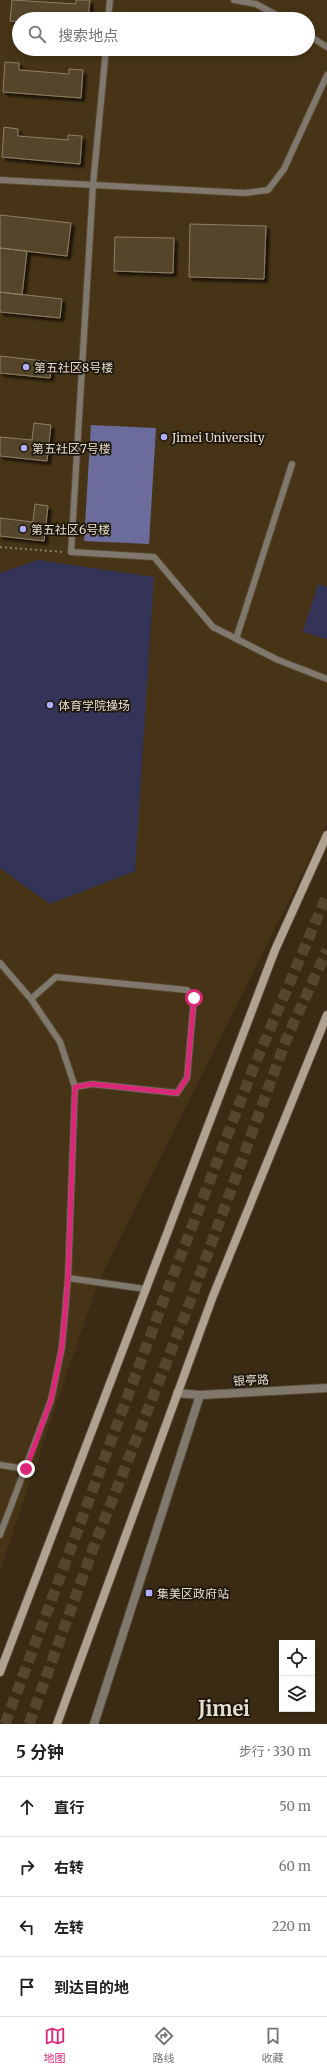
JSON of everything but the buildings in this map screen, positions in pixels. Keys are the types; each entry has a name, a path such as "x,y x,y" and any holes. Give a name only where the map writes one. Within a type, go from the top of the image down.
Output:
{"main road":[{"path":"0,1672 144,1289 275,950 327,835"},
{"path":"57,1724 215,1289 327,1015"}],"street":[{"name":"银亭路","path":"177,1393 200,1395 327,1388"},
{"path":"94,1724 200,1395"}],"lane":[{"path":"109,12 110,0"},
{"path":"234,0 256,4 271,12"},
{"path":"315,39 327,47"},
{"path":"105,56 93,185 72,552 154,557 214,627 278,660 327,679"},
{"path":"0,180 245,194 268,190 284,169 327,75"},
{"path":"236,639 292,464"},
{"path":"0,963 31,999 60,1042 75,1087 68,1278 62,1347 51,1400 0,1535"},
{"path":"31,999 56,977 187,990 194,998 187,1078 177,1093 92,1084 75,1087"},
{"path":"68,1278 144,1289"},
{"path":"0,1465 26,1469"}],"path":[{"path":"0,547 56,552"}],"shaded area":[{"name":"Jimei University","path":"0,0 327,0 327,824 98,1282 0,1570"},
{"path":"38,560 154,577 135,871 50,904 0,868 0,573"},
{"path":"318,584 327,587 327,639 303,632"}],"water":[{"path":"91,425 156,428 149,544 84,541"}],"tunnel":[{"path":"5,1724 166,1294 253,1069 327,895"},
{"path":"29,1724 93,1549 187,1310 286,1040 327,950"}],"place":[{"name":"第五社区8号楼","path":"26,367"},
{"name":"Jimei University","path":"164,437"},
{"name":"第五社区7号楼","path":"24,448"},
{"name":"第五社区6号楼","path":"23,529"},
{"name":"体育学院操场","path":"50,705"},
{"name":"集美区政府站","path":"149,1593"}],"district":[{"name":"Jimei","path":"224,1708"}],"route":[{"path":"26,1469 51,1400 62,1347 68,1278 75,1087 92,1084 177,1093 187,1078 194,998"}]}
